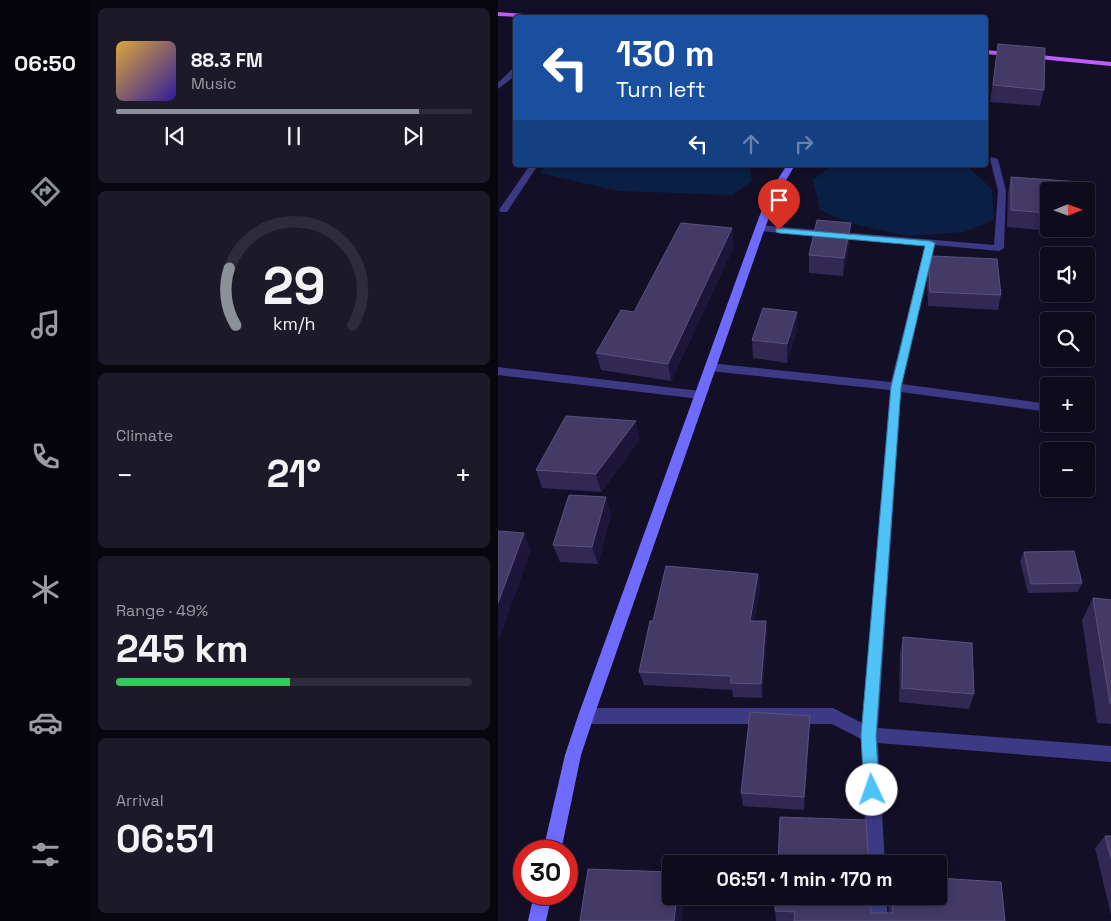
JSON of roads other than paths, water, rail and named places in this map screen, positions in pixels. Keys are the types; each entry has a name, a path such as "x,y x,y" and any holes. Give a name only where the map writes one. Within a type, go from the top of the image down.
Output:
{"main road":[{"path":"498,14 513,15"},
{"path":"988,52 1112,64"}],"street":[{"path":"498,86 513,73"},
{"path":"760,228 999,248 1002,191 994,158"},
{"path":"504,210 533,167"},
{"path":"554,840 573,755 586,716 760,228 773,194 790,167"},
{"path":"876,855 869,736 896,387 930,243"},
{"path":"710,367 896,387 1040,407"},
{"path":"498,370 547,378 700,395"},
{"path":"586,716 833,716 869,736 1112,754"},
{"path":"537,921 541,905"},
{"path":"877,905 878,921"}],"water":[{"path":"546,167 749,167 752,181 732,195 618,191 539,173"},
{"path":"830,167 969,168 992,189 994,220 964,232 907,236 849,223 820,210 813,180"}]}
